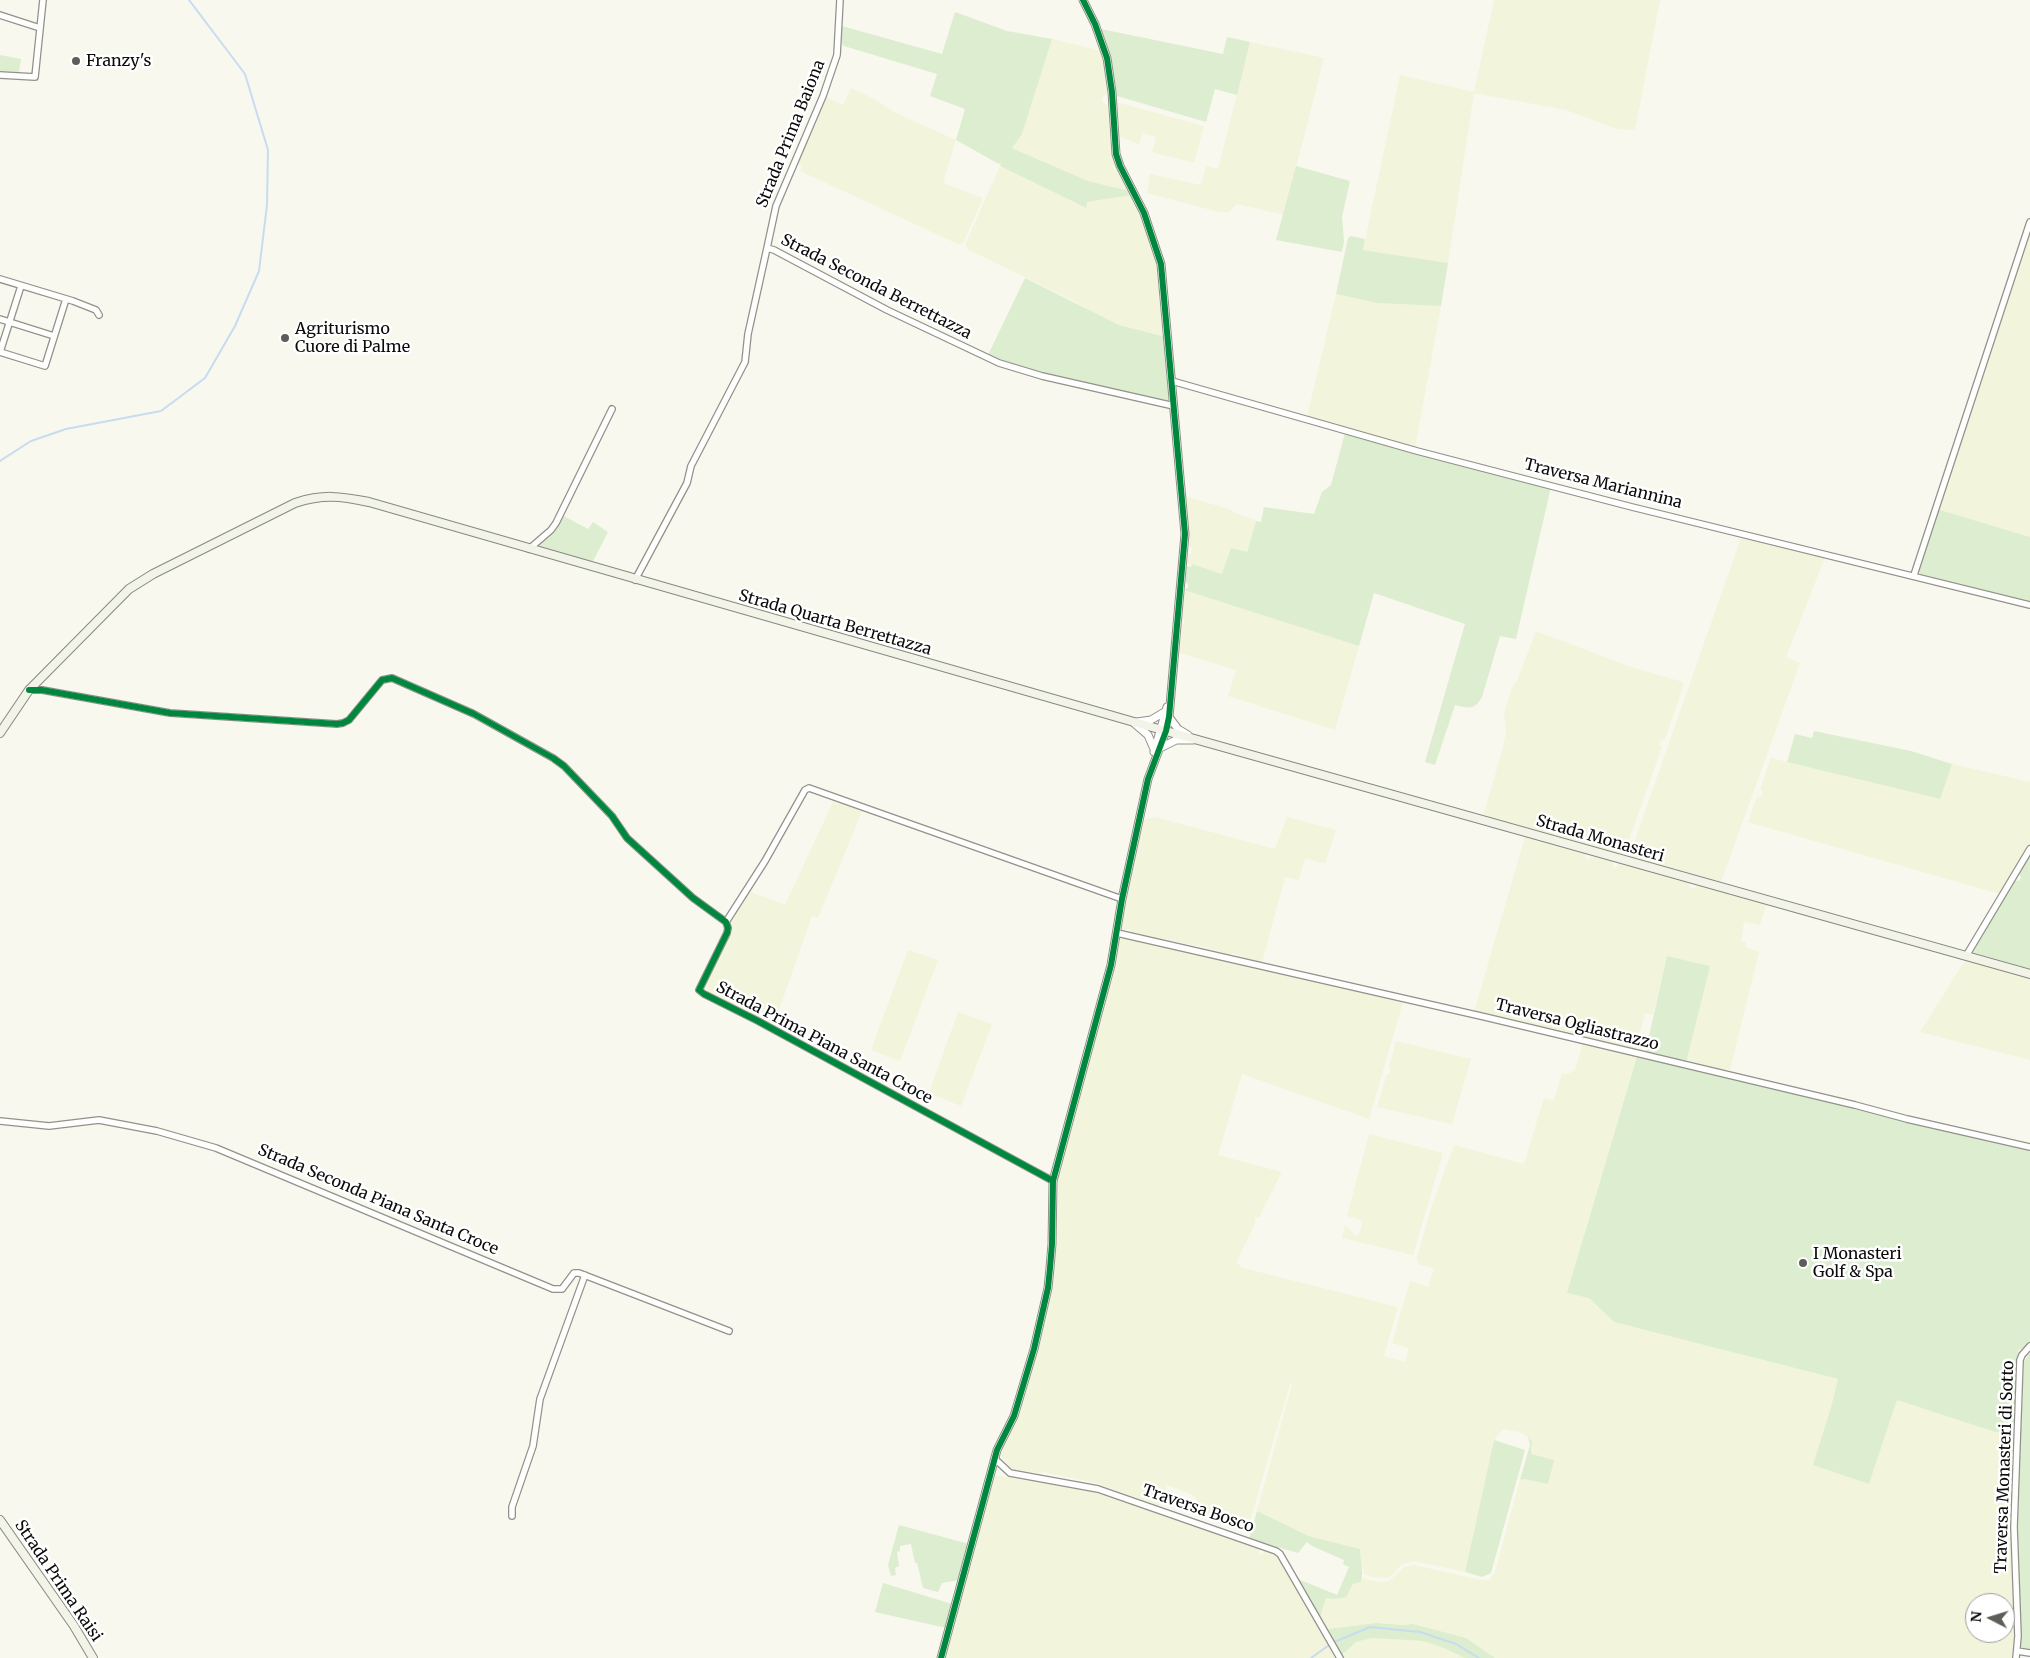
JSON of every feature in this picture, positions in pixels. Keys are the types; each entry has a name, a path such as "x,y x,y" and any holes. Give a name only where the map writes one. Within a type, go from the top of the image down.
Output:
{"main road":[{"name":"Strada Quarta Berrettazza","path":"0,733 29,690 129,588 275,512 311,498 328,496 369,502 635,580 1163,730"},
{"name":"Strada Monasteri","path":"1163,730 2030,974"},
{"name":"Strada Prima Raisi","path":"0,1520 74,1626 93,1658"}],"street":[{"path":"0,76 35,77 43,0"},
{"name":"Strada Prima Baiona","path":"767,248 776,206 823,96 837,55 840,0"},
{"path":"941,1658 997,1450 1014,1416 1034,1349 1048,1288 1052,1244 1053,1181 1111,965 1122,899 1153,762 1168,714 1185,534 1161,264 1144,213 1118,160 1114,139 1112,92 1107,58 1095,24 1083,0"},
{"path":"0,15 40,28"},
{"path":"1914,575 2030,222"},
{"name":"Strada Seconda Berrettazza","path":"635,580 687,483 691,466 745,362 748,334 767,248 928,330 999,363 1042,376 1174,406"},
{"path":"0,279 66,299 96,310 99,315"},
{"path":"21,286 0,352 45,366 66,299"},
{"path":"0,319 54,336"},
{"name":"Traversa Mariannina","path":"1172,381 1418,451 2030,605"},
{"path":"528,549 551,530 556,523 612,409"},
{"path":"29,690 42,690 170,713 337,724 349,720 382,680 392,678 474,714 554,758 612,816 627,838 693,898 726,922"},
{"path":"1134,722 1151,720 1168,714"},
{"path":"1168,714 1178,729 1198,740"},
{"path":"1134,722 1151,739 1157,749"},
{"path":"1157,749 1176,740 1198,740"},
{"name":"Strada Prima Piana Santa Croce","path":"1053,1181 699,990 727,933 726,922 765,862 805,790 809,788 1122,899"},
{"path":"1966,956 2030,849"},
{"name":"Traversa Ogliastrazzo","path":"1117,933 1484,1017 2030,1147"},
{"name":"Strada Seconda Piana Santa Croce","path":"0,1121 49,1126 99,1120 157,1131 244,1158 553,1289 562,1289 574,1273 585,1275"},
{"path":"512,1516 512,1507 535,1441 540,1399 585,1275 729,1331"},
{"name":"Traversa Monasteri di Sotto","path":"2016,1658 2014,1527 2020,1360 2022,1354 2030,1346"},
{"name":"Traversa Bosco","path":"995,1459 1010,1473 1098,1489 1280,1554 1340,1658"},
{"path":"2017,1651 2030,1653"}],"green space":[{"path":"1494,0 1660,0 1635,130 1617,129 1566,110 1474,93 1448,263 1363,250 1400,75 1474,92"},
{"path":"955,12 1007,31 1052,39 1022,134 1012,148 1088,181 1130,191 1132,195 1087,202 1086,208 1000,166 1001,162 999,164 956,140 965,109 930,96 937,74 844,46 840,40 842,26 942,54"},
{"path":"1101,29 1223,54 1227,37 1250,42 1237,95 1215,89 1206,122 1117,96 1110,54"},
{"path":"1052,39 1102,51 1109,93 1102,97 1102,102 1109,106 1112,147 1116,164 1113,166 1114,170 1118,170 1130,191 1088,181 1012,148 1022,134"},
{"path":"1250,42 1324,58 1284,215 1237,204 1229,212 1219,212 1147,193 1150,174 1201,185 1206,166 1218,169"},
{"path":"0,55 21,59 19,72 0,71"},
{"path":"851,88 874,99 894,112 956,140 943,183 983,198 963,243 960,245 800,171 802,167 798,162 813,126 816,126 817,123 815,121 825,97 843,105"},
{"path":"1116,102 1204,126 1194,163 1152,152 1156,137 1143,133 1139,144 1118,136"},
{"path":"1000,166 1085,208 1087,202 1132,195 1151,241 1149,244 1150,248 1155,250 1161,293 1157,297 1162,301 1166,337 1119,325 969,250 965,245"},
{"path":"1296,166 1350,181 1342,217 1344,242 1342,252 1276,240"},
{"path":"2030,228 2030,537 1937,509"},
{"path":"1351,236 1365,239 1363,250 1448,263 1441,306 1377,303 1336,294 1348,238"},
{"path":"1025,278 1119,325 1166,337 1171,398 1167,402 1076,383 1009,364 988,355"},
{"path":"1336,294 1377,303 1441,306 1415,448 1307,417"},
{"path":"1345,433 1551,487 1516,639 1500,636 1482,697 1476,705 1467,707 1455,705 1435,765 1425,762 1465,624 1374,593 1359,646 1184,590 1188,588 1188,584 1185,582 1186,566 1191,567 1192,564 1222,574 1231,548 1247,552 1256,521 1261,522 1264,507 1314,514 1322,492 1331,485"},
{"path":"1184,496 1232,510 1234,513 1256,521 1246,553 1222,574 1186,563 1187,556 1191,553 1192,548 1188,545 1189,534"},
{"path":"1937,509 2030,537 2030,603 1921,575 1918,570"},
{"path":"562,515 588,529 593,522 608,532 592,563 536,546"},
{"path":"1742,535 1825,557 1786,657 1800,663 1721,882 1678,870 1675,867 1673,869 1629,857"},
{"path":"1184,590 1359,646 1335,730 1228,696 1236,670 1177,652 1180,625 1184,624 1185,621 1181,617"},
{"path":"1536,631 1631,667 1683,682 1683,687 1665,739 1659,744 1662,747 1627,846 1621,855 1557,837 1556,833 1552,836 1488,818 1486,814 1483,816 1503,748 1506,732 1504,713 1513,685 1517,681"},
{"path":"1814,731 1911,751 1952,764 1940,799 1787,762 1795,734 1812,738"},
{"path":"1771,758 1939,799 1952,764 2030,782 2030,845 2000,894 1748,822 1757,797 1762,796 1763,792 1760,789"},
{"path":"834,800 838,804 842,802 863,809 818,918 812,916 773,1027 746,1013 746,1009 743,1008 741,1010 706,992 709,988 704,985 729,924 749,891 785,905"},
{"path":"1155,817 1275,849 1287,817 1336,830 1325,864 1305,858 1299,880 1285,877 1262,963 1236,958 1236,954 1232,953 1230,956 1205,947 1130,933 1130,929 1121,931 1129,879 1143,820"},
{"path":"1525,837 1585,854 1588,860 1591,856 1613,862 1613,868 1616,868 1618,863 1689,883 1690,888 1694,889 1697,885 1766,905 1760,925 1744,922 1741,941 1746,942 1746,947 1759,952 1730,1070 1727,1069 1723,1072 1686,1063 1709,966 1667,956 1653,1015 1645,1013 1635,1051 1587,1040 1586,1037 1582,1036 1579,1038 1474,1012"},
{"path":"2030,854 2030,971 1972,953 2014,880 2019,881 2021,877 2018,873"},
{"path":"1125,938 1403,1002 1369,1119 1242,1074 1218,1155 1282,1172 1259,1217 1255,1217 1255,1224 1236,1263 1240,1264 1239,1267 1398,1307 1384,1356 1405,1362 1409,1348 1392,1343 1410,1281 1428,1287 1434,1268 1421,1265 1418,1263 1417,1258 1431,1208 1454,1145 1524,1164 1544,1098 1554,1100 1562,1073 1568,1074 1575,1070 1583,1043 1632,1054 1636,1058 1584,1234 1589,1298 1614,1322 1838,1379 1830,1411 1869,1484 1897,1400 1995,1432 2014,1435 2011,1525 2013,1593 1965,1593 1965,1643 2014,1643 2013,1658 1495,1658 1466,1638 1413,1624 1376,1623 1328,1629 1320,1617 1326,1598 1334,1599 1348,1591 1353,1584 1361,1582 1362,1578 1377,1582 1389,1581 1404,1567 1414,1565 1481,1580 1489,1580 1495,1572 1520,1480 1524,1479 1548,1484 1531,1454 1533,1447 1530,1438 1519,1432 1503,1429 1494,1440 1465,1572 1414,1561 1401,1565 1387,1578 1371,1577 1363,1573 1360,1549 1309,1536 1257,1511 1292,1385 1290,1384 1247,1531 1200,1516 1197,1500 1193,1495 1167,1485 1159,1506 1096,1483 1044,1471 1042,1473 1015,1470 1002,1458 1001,1450 1018,1414 1037,1350 1051,1289 1056,1244 1055,1181 1120,940"},
{"path":"908,950 938,960 900,1061 871,1050"},
{"path":"1667,956 1710,966 1686,1063 1645,1054"},
{"path":"1966,961 2030,979 2030,1060 1920,1032"},
{"path":"958,1012 992,1024 961,1106 929,1093"},
{"path":"1396,1041 1471,1059 1452,1124 1377,1107 1387,1074 1390,1073 1391,1069 1389,1067"},
{"name":"I Monasteri Golf & Spa","path":"1637,1056 2030,1149 2030,1342 2018,1351 2014,1435 1995,1432 1897,1400 1869,1484 1813,1465 1838,1379 1614,1322 1589,1298 1567,1293"},
{"path":"1369,1134 1443,1153 1413,1255 1342,1238 1345,1225 1356,1236 1361,1229 1362,1220 1347,1216"},
{"path":"2030,1352 2030,1650 2021,1647 2017,1523 2024,1361"},
{"path":"1528,1436 1532,1442 1531,1454 1554,1460 1548,1484 1524,1479 1520,1480 1530,1445"},
{"path":"1494,1440 1525,1450 1491,1573 1482,1577 1465,1572"},
{"path":"994,1475 1093,1492 1259,1548 1259,1554 1263,1554 1264,1549 1275,1553 1281,1560 1337,1658 944,1658"},
{"path":"1257,1511 1309,1536 1360,1549 1361,1582 1353,1584 1346,1597 1326,1598 1320,1617 1298,1579 1337,1595 1349,1567 1343,1564 1344,1560 1307,1542 1298,1553 1249,1539"},
{"path":"899,1525 969,1544 959,1580 942,1583 938,1592 923,1588 911,1544 900,1546 900,1551 897,1552 899,1566 895,1568 896,1575 891,1576 888,1565"},
{"path":"883,1583 952,1604 946,1628 875,1612"},
{"path":"1376,1623 1413,1624 1466,1638 1495,1658 1465,1658 1423,1641 1372,1638 1356,1642 1342,1655 1328,1629"},
{"path":"1372,1638 1423,1641 1465,1658 1343,1658 1342,1655 1356,1642"}],"waterway":[{"path":"0,461 31,441 66,429 161,411 205,378 235,326 259,271 267,205 268,150 245,74 189,0"},
{"path":"1311,1658 1332,1643 1370,1627 1420,1632 1456,1644 1479,1658"}],"cycle path":[{"path":"941,1658 997,1450 1014,1416 1034,1349 1048,1288 1052,1244 1053,1181 1111,965 1122,899 1148,779 1166,731 1169,717 1185,534 1161,264 1144,213 1120,166 1116,154 1112,92 1107,58 1095,24 1083,0"},
{"path":"29,690 42,690 170,713 337,724 349,720 382,680 392,678 474,714 564,766 612,816 627,838 693,898 726,922 727,933 699,990 1053,1181"}],"place":[{"name":"Franzy's","path":"76,61"},
{"name":"Agriturismo Cuore di Palme","path":"285,338"},
{"name":"I Monasteri Golf & Spa","path":"1803,1263"}]}
